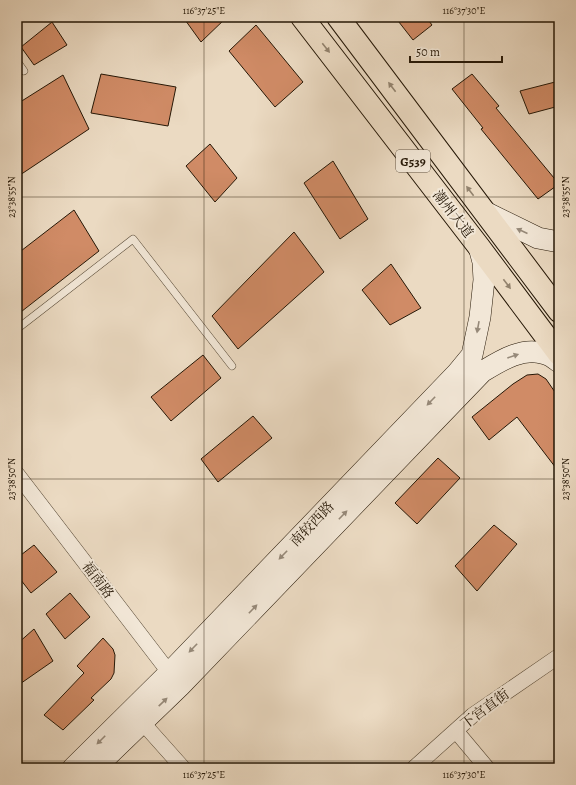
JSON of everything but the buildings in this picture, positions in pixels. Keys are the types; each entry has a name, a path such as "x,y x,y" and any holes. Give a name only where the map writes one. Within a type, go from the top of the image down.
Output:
{"highway":[{"name":"潮州大道","path":"302,17 479,247 559,354"},
{"name":"潮州大道","path":"338,17 487,213 559,311"}],"main road":[{"path":"487,213 538,238 559,242"},
{"name":"南较西路","path":"95,768 142,722 175,679 453,378 472,355 480,316 484,280 483,262 479,247"},
{"name":"南较西路","path":"73,768 175,679 482,372 498,362 516,354 532,352 545,354 559,362"}],"street":[{"name":"福南路","path":"17,474 175,679"},
{"name":"下宫直街","path":"414,768 473,715 559,656"},
{"path":"142,722 183,768"},
{"path":"456,731 487,768"}],"lane":[{"path":"17,61 24,70"},
{"path":"17,329 133,239 232,366"}]}
